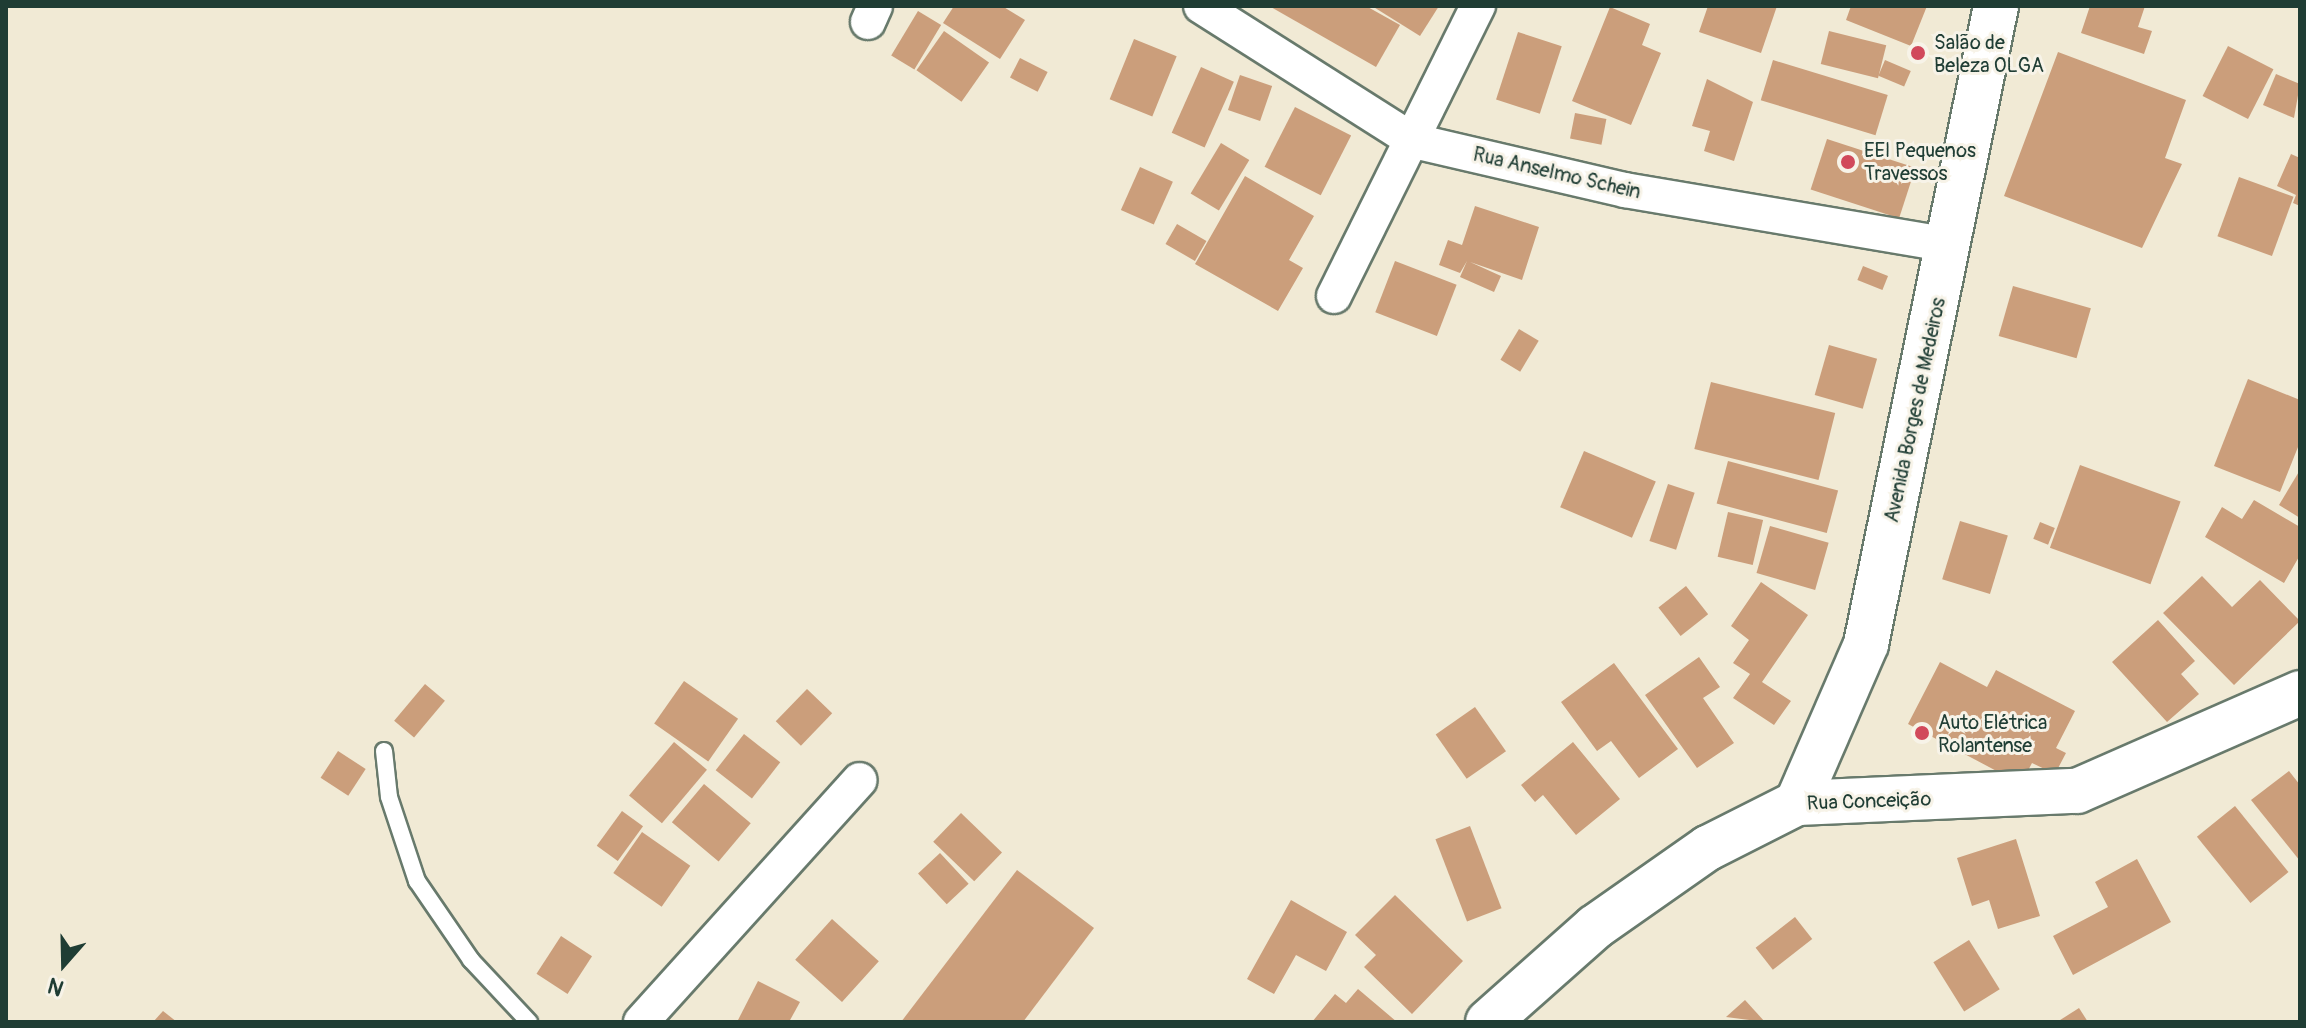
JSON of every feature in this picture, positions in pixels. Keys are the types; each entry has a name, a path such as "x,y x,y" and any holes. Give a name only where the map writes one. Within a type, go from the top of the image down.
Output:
{"main road":[{"name":"Avenida Borges de Medeiros","path":"1797,803 1866,644 1996,6"},
{"name":"Rua Conceição","path":"1488,1022 1595,927 1708,848 1797,803 2077,791 2300,693"}],"street":[{"name":"Rua Anselmo Schein","path":"1201,6 1414,141 1625,190 1949,245"},
{"path":"1334,296 1414,141 1478,6"},
{"path":"641,1022 860,780"}],"lane":[{"path":"384,751 389,797 417,881 471,960 529,1022"}],"building":[{"path":"954,6 1002,6 1025,20 1000,59 943,23"},
{"path":"1269,6 1366,6 1400,25 1376,67"},
{"path":"1372,6 1439,6 1420,36"},
{"path":"1708,6 1777,6 1761,53 1699,32"},
{"path":"1851,6 1927,6 1911,46 1846,20"},
{"path":"2090,6 2145,6 2138,27 2152,31 2144,54 2081,33"},
{"path":"1610,7 1650,24 1642,45 1661,53 1631,125 1572,101"},
{"path":"918,11 941,25 914,69 891,56"},
{"path":"944,31 989,63 962,102 916,70"},
{"path":"1829,31 1886,45 1878,78 1821,64"},
{"path":"1518,32 1562,46 1540,114 1496,100"},
{"path":"1134,39 1177,56 1152,116 1110,99"},
{"path":"2228,46 2273,69 2248,119 2203,96"},
{"path":"2058,52 2186,100 2165,158 2182,164 2142,248 2004,196"},
{"path":"1020,58 1048,72 1038,92 1010,78"},
{"path":"1773,60 1888,95 1875,135 1761,100"},
{"path":"1885,60 1911,71 1904,87 1878,76"},
{"path":"1201,67 1234,82 1205,147 1172,133"},
{"path":"2276,74 2300,84 2294,118 2263,105"},
{"path":"1240,75 1272,86 1260,121 1228,110"},
{"path":"1707,79 1753,102 1734,161 1704,151 1710,131 1692,126"},
{"path":"1295,107 1351,136 1321,195 1265,167"},
{"path":"1575,113 1606,119 1601,145 1570,139"},
{"path":"1827,139 1915,168 1899,218 1811,189"},
{"path":"1221,143 1249,160 1219,211 1191,194"},
{"path":"2291,154 2300,158 2300,206 2293,203 2296,195 2277,186"},
{"path":"1140,167 1173,182 1154,225 1121,210"},
{"path":"1245,176 1314,216 1289,260 1303,268 1278,311 1195,264"},
{"path":"2239,177 2294,197 2272,256 2217,236"},
{"path":"1475,206 1539,227 1522,280 1470,262 1501,276 1494,292 1460,277 1467,261 1460,273 1439,265 1448,240 1462,245"},
{"path":"1177,224 1206,241 1195,261 1166,244"},
{"path":"1395,261 1457,285 1437,336 1375,312"},
{"path":"1863,266 1888,276 1882,290 1857,280"},
{"path":"2013,286 2091,308 2077,358 1999,336"},
{"path":"1519,329 1539,341 1520,372 1500,360"},
{"path":"1829,345 1877,359 1863,409 1815,395"},
{"path":"2248,379 2300,400 2300,442 2280,492 2214,466"},
{"path":"1711,382 1835,413 1819,480 1694,449"},
{"path":"1584,451 1656,481 1632,538 1560,507"},
{"path":"1728,461 1838,491 1827,533 1717,504"},
{"path":"2080,465 2181,502 2150,584 2050,548"},
{"path":"2300,470 2300,518 2279,505"},
{"path":"1668,484 1695,493 1676,550 1649,541"},
{"path":"2254,500 2300,527 2300,555 2284,583 2205,537 2222,507 2242,519"},
{"path":"1728,512 1763,520 1753,565 1718,557"},
{"path":"1960,521 2008,536 1990,594 1942,579"},
{"path":"2040,522 2055,528 2048,545 2033,539"},
{"path":"1770,526 1829,543 1815,590 1756,573"},
{"path":"2202,576 2232,607 2260,580 2300,621 2234,685 2163,613"},
{"path":"1761,582 1808,615 1762,682 1791,701 1774,725 1733,698 1750,674 1733,663 1749,640 1731,626"},
{"path":"1686,586 1708,614 1681,636 1658,608"},
{"path":"2158,620 2195,661 2181,674 2199,694 2167,722 2112,662"},
{"path":"1699,657 1720,687 1703,698 1734,743 1697,768 1645,695"},
{"path":"1940,662 1987,687 1996,670 2075,711 2056,748 2066,753 2055,774 2032,763 2021,784 1908,724"},
{"path":"1614,663 1678,749 1639,778 1611,741 1597,751 1561,702"},
{"path":"684,681 738,719 708,761 654,724"},
{"path":"425,684 445,701 414,737 394,721"},
{"path":"807,689 832,713 801,746 776,721"},
{"path":"1475,707 1506,751 1467,779 1436,735"},
{"path":"744,734 780,762 752,799 716,770"},
{"path":"674,742 707,770 662,823 629,796"},
{"path":"1573,742 1620,799 1576,835 1543,795 1535,802 1521,785"},
{"path":"338,751 366,769 348,796 321,778"},
{"path":"2289,771 2300,785 2300,861 2251,800"},
{"path":"704,784 751,823 719,862 672,822"},
{"path":"2235,806 2288,872 2250,903 2197,837"},
{"path":"622,811 643,826 618,861 597,846"},
{"path":"961,813 1002,853 974,881 933,842"},
{"path":"1470,826 1502,908 1467,921 1435,839"},
{"path":"642,832 690,866 662,907 613,873"},
{"path":"2016,839 2040,916 1998,929 1989,900 1972,906 1957,858"},
{"path":"940,853 969,884 947,904 918,873"},
{"path":"2137,859 2171,922 2073,975 2053,936 2108,907 2095,882"},
{"path":"1017,870 1094,928 1023,1022 901,1022"},
{"path":"1395,895 1463,961 1412,1014 1364,967 1376,955 1355,935"},
{"path":"1291,900 1347,932 1326,971 1296,955 1274,994 1247,979"},
{"path":"1795,917 1812,939 1773,970 1756,948"},
{"path":"832,919 879,961 842,1002 795,960"},
{"path":"561,936 592,956 568,994 536,974"},
{"path":"1969,940 2000,989 1964,1011 1933,962"},
{"path":"758,981 800,1002 789,1022 737,1022"},
{"path":"1358,989 1397,1022 1312,1022 1335,994 1346,1003"},
{"path":"1745,1000 1765,1022 1726,1017"},
{"path":"2079,1008 2088,1022 2057,1022"},
{"path":"163,1011 177,1022 153,1022"}],"place":[{"name":"Salão de Beleza OLGA","path":"1918,53"},
{"name":"EEI Pequenos Travessos","path":"1848,162"},
{"name":"Auto Elétrica Rolantense","path":"1922,733"}]}
